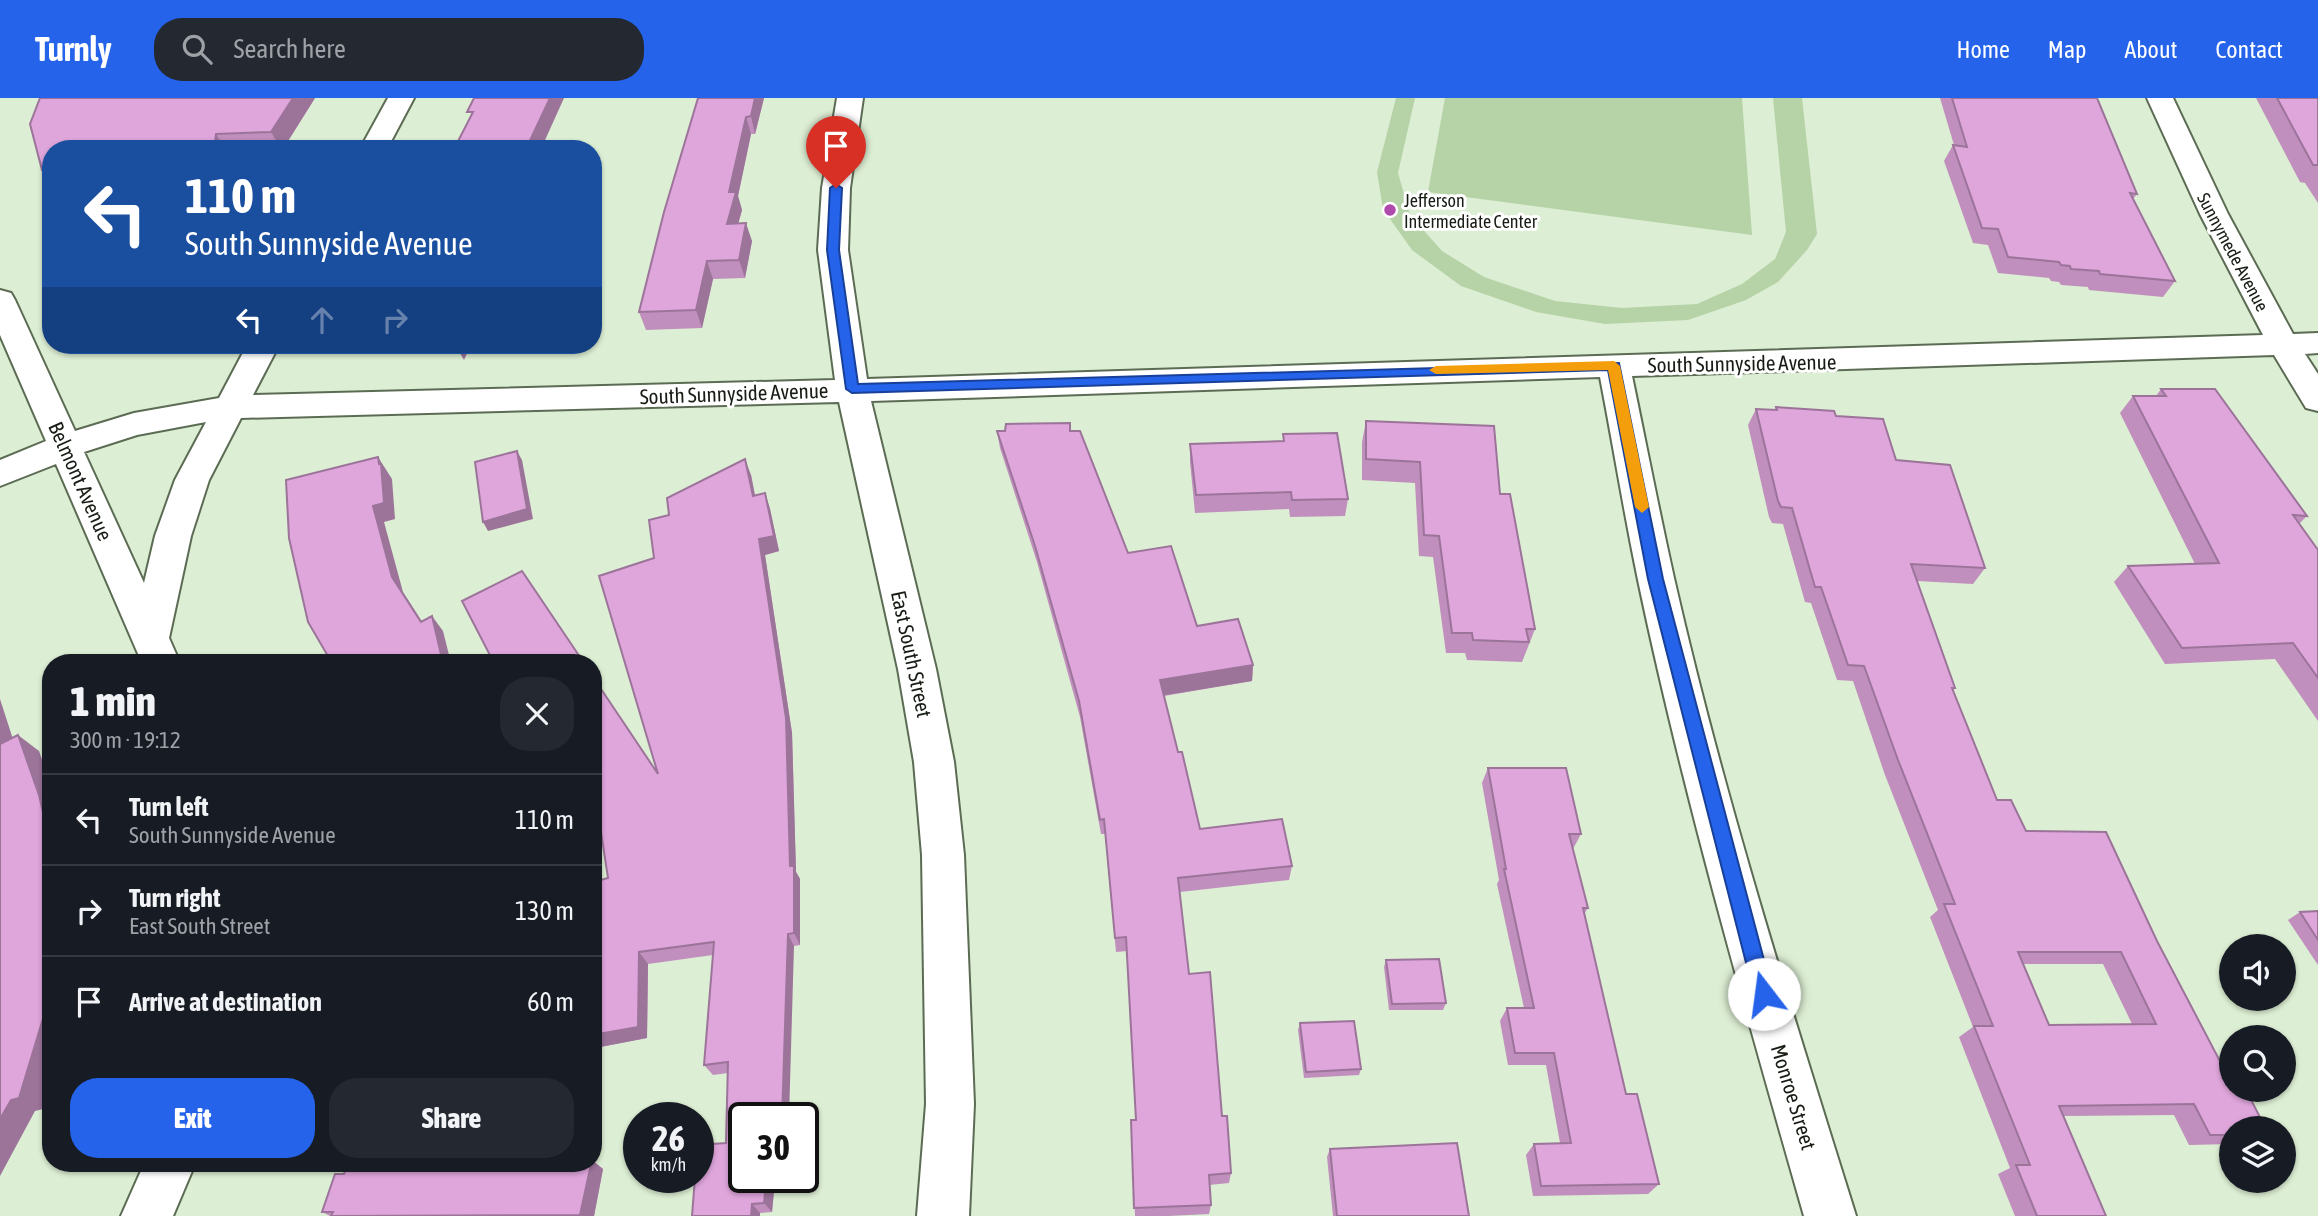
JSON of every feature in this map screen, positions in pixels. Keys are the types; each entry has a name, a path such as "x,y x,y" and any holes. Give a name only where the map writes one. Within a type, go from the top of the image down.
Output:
{"street":[{"path":"378,140 401,98"},
{"name":"East South Street","path":"850,98 836,188 833,250 852,389 917,669 934,762 943,855 950,1104 943,1216"},
{"name":"Sunnymede Avenue","path":"2160,98 2201,192 2247,283 2318,400"},
{"name":"Belmont Avenue","path":"0,299 156,651"},
{"name":"South Sunnyside Avenue","path":"0,474 66,446 134,424 229,407 596,399 852,389 1945,358 2318,342"},
{"path":"156,651 173,536 192,480 258,354"},
{"name":"Monroe Street","path":"1614,366 1656,579 1686,704 1764,994 1830,1216"},
{"path":"147,1216 166,1172"}],"green space":[{"path":"1396,98 1415,98 1398,173 1410,215 1442,251 1484,277 1555,301 1622,308 1697,304 1742,284 1775,259 1786,232 1773,98 1802,98 1817,234 1807,250 1778,282 1746,300 1688,320 1605,324 1536,312 1461,286 1412,250 1383,209 1377,172"},
{"path":"1445,98 1742,98 1752,235 1428,192"}],"building":[{"path":"40,98 293,98 271,132 216,134 215,140 42,140 42,170 30,124"},
{"path":"474,98 550,98 530,140 459,140 473,112 467,112"},
{"path":"698,98 755,98 751,116 746,117 729,192 736,192 727,224 746,223 739,260 707,261 696,310 639,312 664,212"},
{"path":"1952,98 2097,98 2137,194 2130,193 2175,281 2100,274 2099,271 2071,269 2059,262 2008,257 1998,229 1982,228 1953,145 1967,147"},
{"path":"2277,98 2318,98 2318,165 2313,165"},
{"path":"2161,389 2215,389 2307,516 2293,515 2318,550 2318,678 2293,643 2182,648 2128,566 2219,563 2133,396 2166,396"},
{"path":"1776,407 1834,411 1836,416 1883,419 1896,460 1950,465 1985,568 1911,564 1955,688 1952,688 1997,800 2011,800 2026,831 2106,832 2157,941 2219,1059 2219,1102 2252,1102 2259,1116 2219,1116 2219,1135 2210,1135 2194,1104 2059,1106 2106,1216 2037,1216 2016,1165 2030,1165 1974,1026 1993,1026 1944,904 1955,904 1864,666 1848,665 1821,587 1815,587 1792,508 1781,507 1778,501 1756,409 1777,410","holes":["2018,952 2121,952 2156,1024 2049,1025"]},
{"path":"1366,421 1494,426 1500,494 1510,494 1535,629 1526,629 1529,642 1473,640 1472,633 1452,633 1439,536 1424,535 1420,462 1366,459"},
{"path":"1070,423 1070,431 1080,431 1128,553 1171,546 1197,626 1238,619 1253,665 1160,680 1178,752 1182,752 1200,829 1282,819 1292,866 1178,878 1189,974 1210,972 1222,1116 1227,1116 1231,1173 1209,1175 1211,1205 1134,1208 1131,1120 1136,1120 1126,937 1115,938 1104,819 1100,820 1079,701 1035,546 997,431 1005,431 1006,424"},
{"path":"1337,433 1348,499 1292,500 1291,492 1196,495 1190,444 1284,441 1283,434"},
{"path":"517,451 527,509 483,522 475,462"},
{"path":"378,457 384,503 373,506 392,577 421,622 432,616 441,654 327,654 308,622 289,538 286,480"},
{"path":"745,459 753,496 765,493 774,536 759,539 786,718 790,866 794,866 794,933 788,934 783,1102 728,1102 728,1193 765,1193 764,1203 752,1204 751,1216 692,1216 694,1193 714,1193 714,1144 726,1143 728,1062 704,1065 714,942 639,952 638,1027 602,1033 602,880 608,878 602,838 602,690 658,774 599,576 654,558 649,520 669,515 667,498"},
{"path":"522,571 578,654 489,654 462,601"},
{"path":"18,735 42,808 42,1022 19,1098 11,1100 0,1119 0,744"},
{"path":"1488,768 1566,768 1581,834 1569,834 1588,908 1583,908 1626,1094 1637,1094 1659,1184 1541,1186 1534,1144 1571,1143 1554,1053 1515,1053 1507,1008 1534,1008 1504,869"},
{"path":"2318,911 2318,940 2300,912"},
{"path":"1439,959 1446,1003 1392,1004 1386,960"},
{"path":"1354,1021 1361,1069 1306,1072 1300,1023"},
{"path":"1457,1143 1469,1216 1337,1216 1330,1149"},
{"path":"589,1172 580,1215 331,1216 333,1212 322,1212 335,1174"}],"slow traffic":[{"path":"1436,370 1614,366 1642,507"}],"place":[{"name":"Jefferson Intermediate Center","path":"1390,210"}],"route":[{"path":"836,188 833,250 852,389 1614,366 1656,579 1686,704 1764,994"}]}
